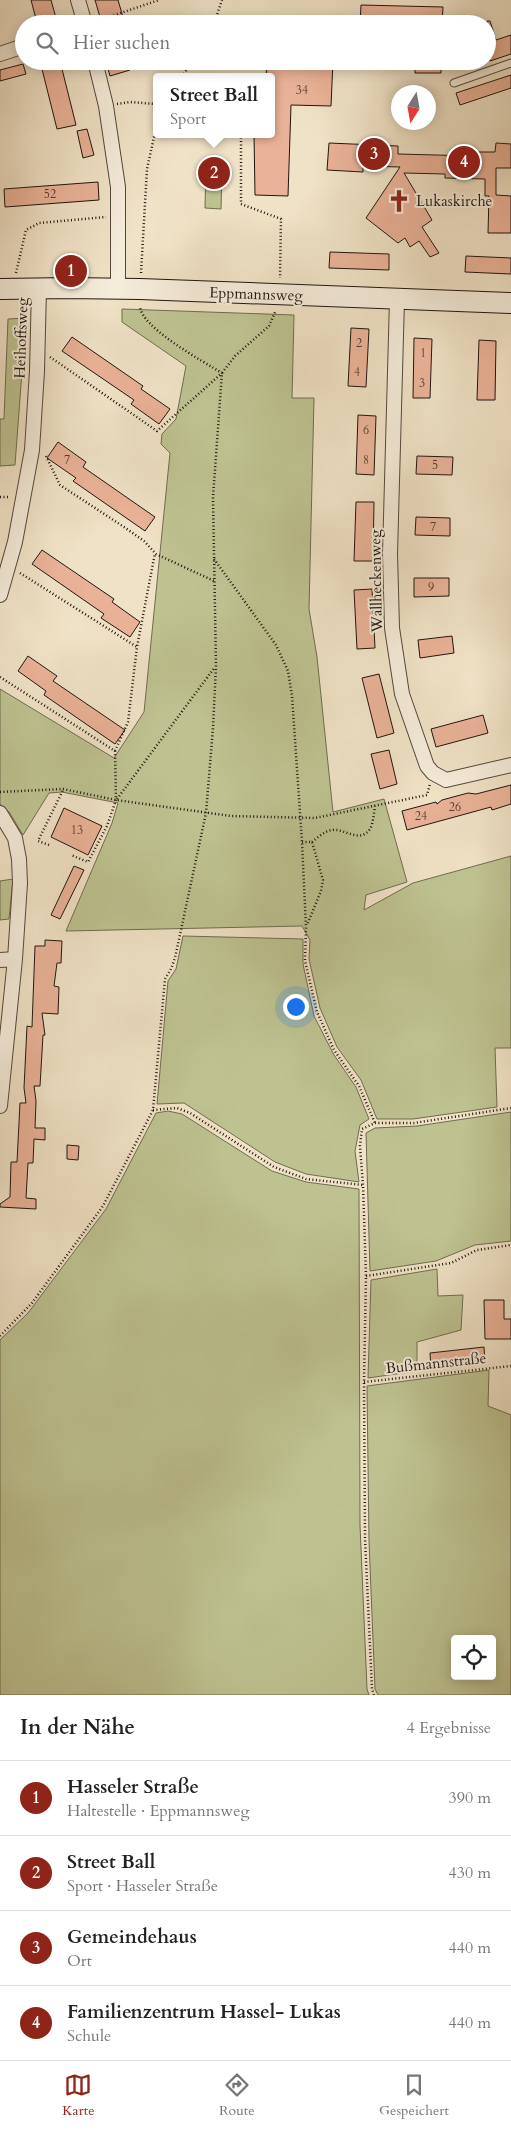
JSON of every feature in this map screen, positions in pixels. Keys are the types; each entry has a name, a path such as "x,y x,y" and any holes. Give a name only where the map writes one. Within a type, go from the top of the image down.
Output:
{"street":[{"path":"78,0 87,15"},
{"path":"0,54 15,49"},
{"path":"97,70 106,106 118,187 118,289"},
{"name":"Heihoffsweg","path":"0,595 15,542 32,450 38,348 39,288"},
{"name":"Eppmannsweg","path":"4,289 140,289 511,302"},
{"name":"Wallheckenweg","path":"397,299 390,554 392,628 402,694 427,766 433,773"},
{"path":"433,773 446,780 511,765"},
{"path":"0,813 15,838 19,859 15,959 0,1106"},
{"path":"0,960 15,959"}],"lane":[{"path":"496,68 511,63"},
{"path":"454,83 491,70"}],"path":[{"path":"113,15 159,0"},
{"path":"218,15 222,0"},
{"path":"106,106 130,102 153,104"},
{"path":"154,138 146,168 140,309 150,324 222,373"},
{"path":"38,348 157,431 222,373 235,356 269,326 277,309 279,294 281,220 241,204 240,138"},
{"path":"4,289 16,275 26,230 39,223 118,216"},
{"path":"0,1336 32,1302 104,1206 153,1110 165,979 171,969 206,813 216,666 213,497 222,373"},
{"path":"32,450 46,454 45,458 60,485 144,541 155,552 214,581"},
{"path":"116,800 114,751 128,722 137,647 155,552"},
{"path":"213,558 276,645 288,671 292,696 302,842 306,927 305,961 317,1012 334,1050 359,1086 375,1123"},
{"path":"9,566 137,647"},
{"path":"71,855 88,862 107,826 116,800 216,666"},
{"path":"0,677 114,751"},
{"path":"0,792 63,789 116,800 206,813 299,819 315,818 427,795 433,773"},
{"path":"49,845 38,841 63,789"},
{"path":"302,842 312,842 325,832 334,829 351,835 364,833 370,829 375,806"},
{"path":"306,927 321,891 323,880 312,842"},
{"path":"153,1110 177,1108 190,1113 274,1167 306,1179 364,1185"},
{"path":"374,1695 372,1689 365,1539 364,1382 366,1276 364,1185 360,1146 362,1129 375,1123 414,1123 511,1108"},
{"path":"366,1276 451,1262 478,1250 511,1245"},
{"name":"Bußmannstraße","path":"364,1382 511,1366"}],"green space":[{"path":"206,165 222,168 221,209 205,208"},
{"path":"122,309 294,315 292,398 314,398 309,609 317,657 333,812 384,799 407,882 366,895 364,910 413,883 511,856 511,1048 495,1048 497,1107 413,1119 377,1119 361,1080 337,1047 320,1008 309,959 310,940 302,926 66,931 112,823 118,803 62,792 49,793 23,835 9,812 0,804 0,689 114,758 144,712 170,453 161,444 162,434 176,419 186,366 122,322"},
{"path":"26,318 15,465 0,466 0,419 4,419 8,319"},
{"path":"13,879 9,919 0,920 0,881"},
{"path":"183,936 303,939 303,964 314,1016 334,1055 356,1087 369,1119 360,1125 355,1151 359,1182 306,1174 275,1162 184,1103 157,1104 168,981 176,969"},
{"path":"168,1111 182,1114 272,1171 306,1182 359,1189 360,1525 367,1689 369,1695 0,1695 0,1340 28,1313 106,1209 156,1113"},
{"path":"511,1112 511,1241 475,1245 436,1261 370,1271 366,1133 375,1128 417,1126"},
{"path":"437,1269 438,1296 463,1295 461,1330 417,1342 417,1371 368,1378 371,1280"},
{"path":"489,1370 488,1406 511,1415 511,1695 378,1695 375,1689 369,1541 367,1386"}],"building":[{"path":"31,0 51,0 55,15 35,15"},
{"path":"95,0 118,0 122,15 99,15"},
{"path":"361,5 443,7 443,15 360,15"},
{"path":"511,35 511,54 496,59 496,40"},
{"path":"15,66 15,70 25,70 26,74 0,81 0,70"},
{"path":"42,70 62,70 76,125 57,129"},
{"path":"108,70 130,70 110,76"},
{"path":"266,70 333,70 331,106 291,105 288,196 255,195 254,138 275,138 275,73 266,73"},
{"path":"415,70 441,70 441,73 415,73"},
{"path":"511,75 511,88 460,105 456,93"},
{"path":"87,129 94,155 83,158 77,131"},
{"path":"329,143 398,146 398,154 475,156 475,152 495,152 496,143 511,144 511,168 496,168 496,195 511,196 511,233 488,233 489,196 485,196 485,179 445,178 445,174 404,173 432,220 422,227 439,253 430,257 419,241 410,247 405,238 398,243 366,218 400,167 363,166 363,172 327,170"},
{"path":"98,182 99,200 5,207 4,189"},
{"path":"330,252 389,254 389,270 329,268"},
{"path":"466,256 511,258 511,274 465,272"},
{"path":"351,328 369,329 366,387 348,386"},
{"path":"72,337 143,386 141,389 170,409 159,424 131,404 134,400 62,351"},
{"path":"414,338 432,339 430,398 413,398"},
{"path":"479,340 496,341 495,400 477,400"},
{"path":"358,415 376,416 374,475 356,474"},
{"path":"58,442 86,462 83,467 155,517 145,531 73,481 76,478 47,458"},
{"path":"417,456 453,457 452,475 416,474"},
{"path":"356,502 374,502 373,561 354,561"},
{"path":"416,517 450,518 450,536 415,535"},
{"path":"42,550 114,599 112,602 140,622 130,637 101,618 104,614 32,564"},
{"path":"414,578 449,578 449,596 414,597"},
{"path":"372,589 375,648 357,649 354,590"},
{"path":"452,636 454,653 420,658 418,640"},
{"path":"28,656 57,676 53,681 125,730 115,744 44,695 46,691 18,671"},
{"path":"379,674 394,733 377,738 362,678"},
{"path":"483,715 488,733 436,747 431,729"},
{"path":"389,750 397,784 380,789 371,754"},
{"path":"511,785 511,804 492,810 491,807 407,830 402,811 436,802 437,804 442,800 468,793 476,794"},
{"path":"64,808 102,826 88,855 51,837"},
{"path":"74,866 84,870 60,919 51,915"},
{"path":"45,940 62,941 61,963 57,963 54,986 59,987 58,1014 42,1013 45,1035 43,1035 40,1086 34,1086 36,1101 35,1128 45,1128 45,1140 34,1139 33,1163 28,1163 26,1198 36,1199 36,1209 0,1207 0,1204 10,1197 11,1162 17,1162 20,1103 26,1103 24,1088 27,1026 32,1027 35,946 45,946"},
{"path":"67,1145 79,1146 78,1160 67,1159"},
{"path":"484,1300 504,1300 504,1319 511,1319 511,1339 485,1339"},
{"path":"484,1347 485,1363 454,1364 454,1367 431,1368 430,1353"}],"place":[{"name":"Gemeindehaus","path":"374,154"},
{"name":"Familienzentrum Hassel- Lukas","path":"464,162"},
{"name":"Street Ball","path":"214,173"},
{"name":"Lukaskirche","path":"399,201"},
{"name":"Hasseler Straße","path":"71,271"}]}
